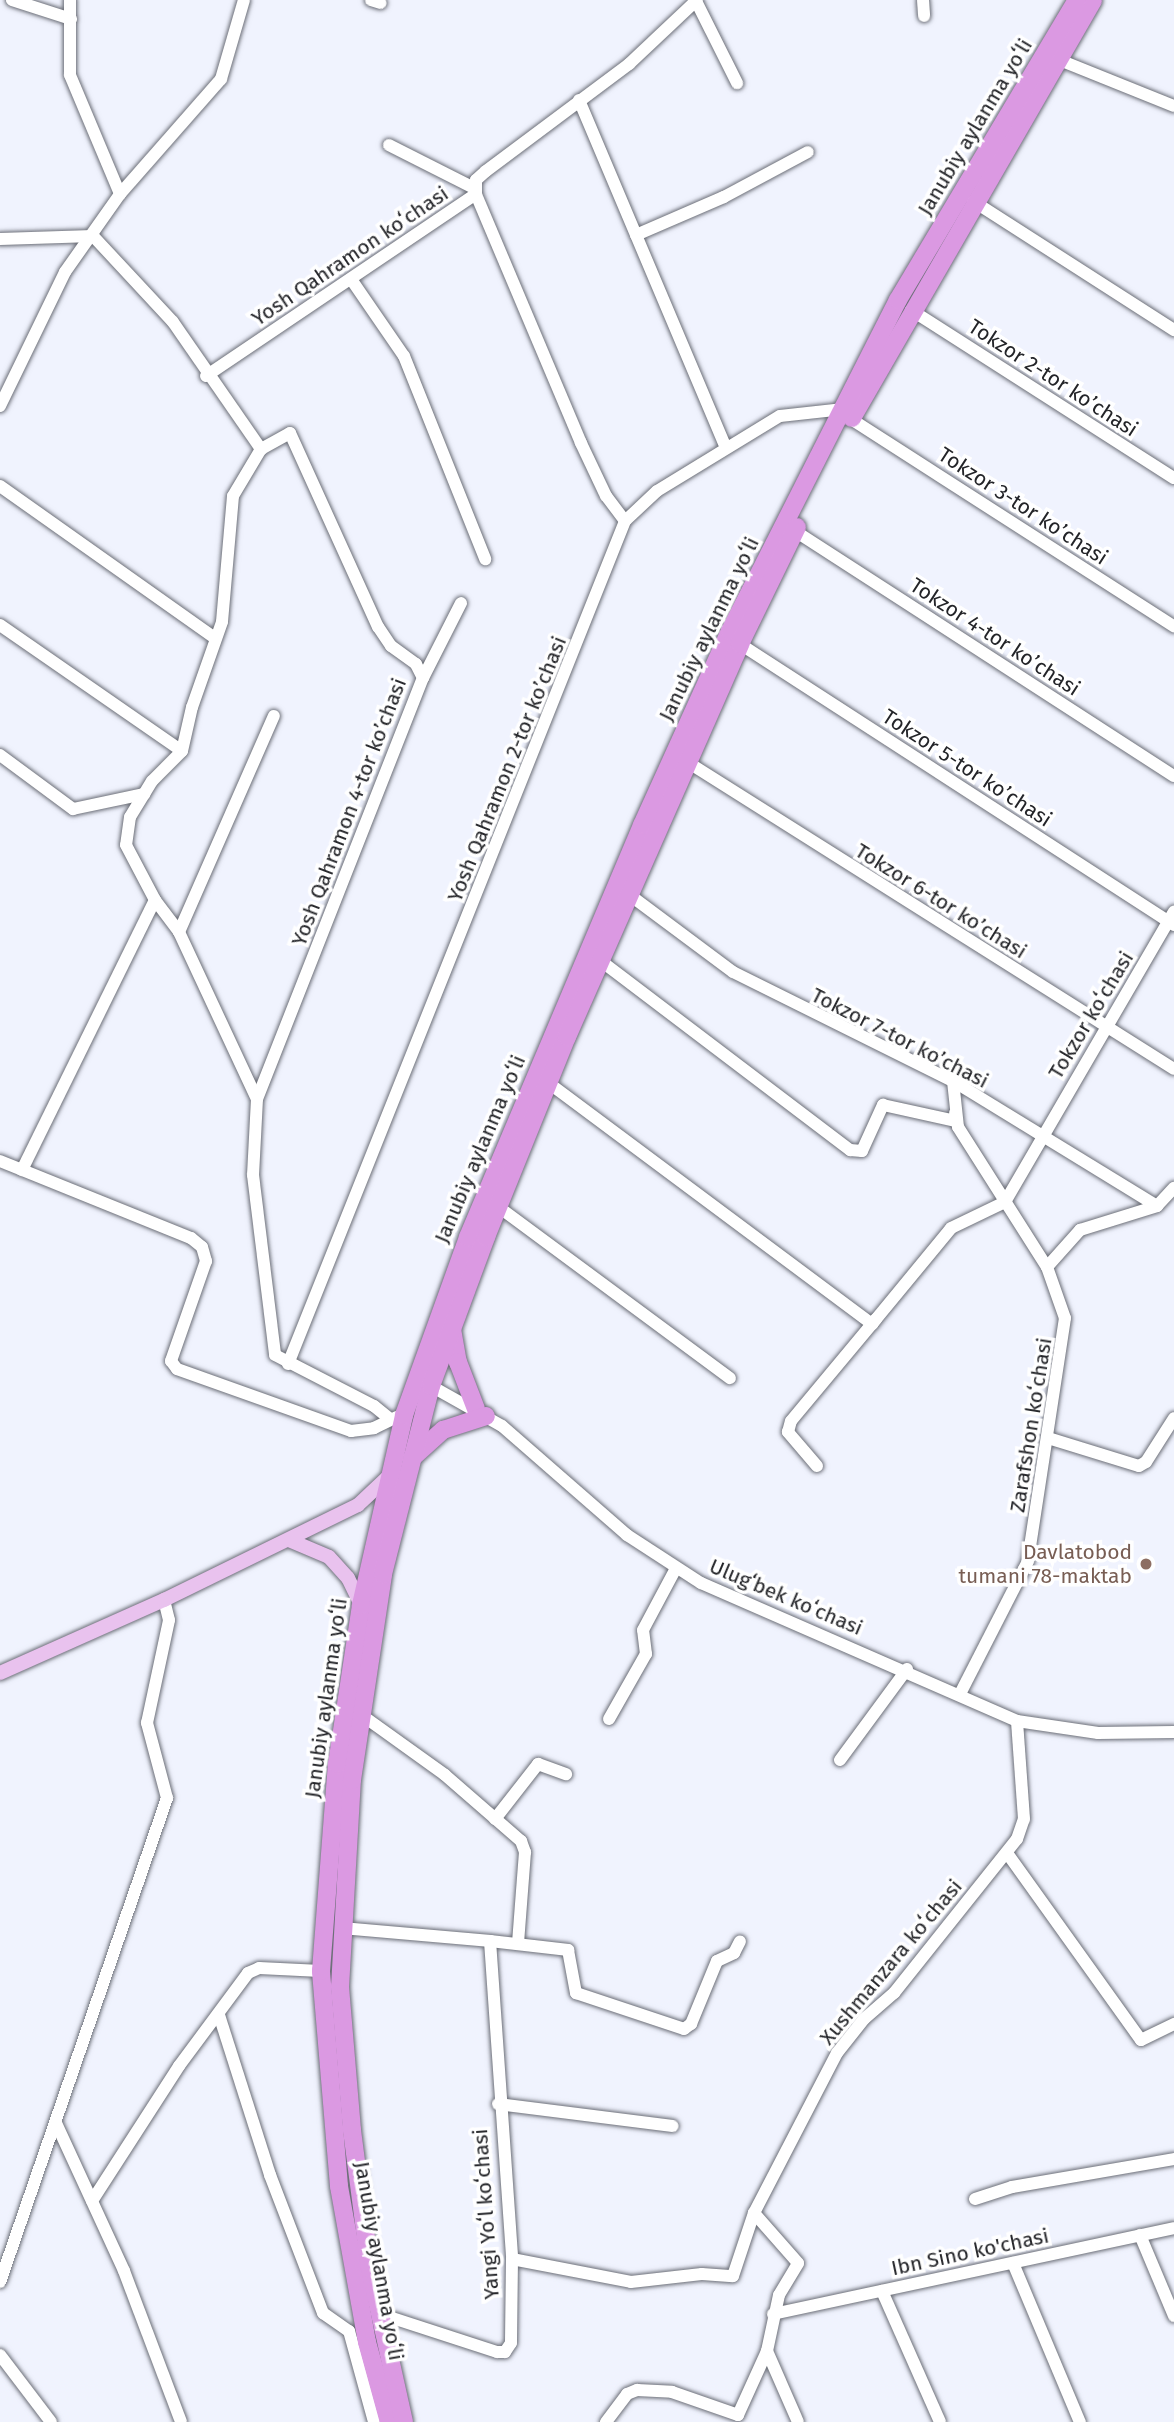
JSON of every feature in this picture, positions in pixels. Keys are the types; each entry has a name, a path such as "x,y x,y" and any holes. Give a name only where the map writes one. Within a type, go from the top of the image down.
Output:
{"highway":[{"name":"Janubiy aylanma yoʻli","path":"404,2422 380,2315 352,2130 340,1987 352,1780 383,1573 431,1385 601,961 740,644 795,531 898,300 1077,0"},
{"name":"Janubiy aylanma yoʻli","path":"389,2422 367,2342 339,2186 321,1971 337,1764 361,1605 390,1475 397,1417 440,1307 642,825 730,631 848,414 1093,0"},
{"path":"412,1458 443,1430 481,1412 458,1362 452,1327"}],"main road":[{"path":"0,1673 164,1600 358,1505 390,1475"},
{"path":"289,1540 329,1557 348,1578 361,1605"}],"street":[{"path":"12,0 71,19"},
{"path":"70,0 70,75 120,194"},
{"path":"0,406 65,272 93,236 120,194 221,79 244,0"},
{"path":"696,0 737,83"},
{"name":"Yosh Qahramon koʻchasi","path":"206,376 351,279 475,191 486,171 629,64 696,0"},
{"path":"923,0 924,16"},
{"path":"1057,59 1174,106"},
{"path":"579,100 725,446"},
{"path":"389,145 475,191 581,443 606,496 625,521 657,491 725,446 780,416 848,414"},
{"path":"636,235 724,197 808,152"},
{"path":"973,201 1174,330"},
{"path":"0,239 93,236 173,322 206,376 261,449 233,496 226,593 182,751 144,794 130,817 126,845 155,900 179,932 257,1099 253,1175 270,1342 275,1354 288,1364 397,1417"},
{"path":"351,279 404,356 485,559"},
{"name":"Tokzor 2-tor koʼchasi","path":"911,310 1174,478"},
{"name":"Tokzor 3-tor koʼchasi","path":"848,414 1174,626"},
{"name":"Yosh Qahramon 4-tor koʼchasi","path":"257,1099 423,678 416,664 391,646 378,626 296,438 286,433 261,449"},
{"path":"0,486 215,638"},
{"name":"Yosh Qahramon 2-tor koʼchasi","path":"288,1364 625,521"},
{"name":"Tokzor 4-tor koʼchasi","path":"795,531 1174,776"},
{"path":"423,678 461,603"},
{"path":"0,625 182,751"},
{"name":"Tokzor 5-tor koʼchasi","path":"740,644 1172,920"},
{"path":"179,932 274,716"},
{"path":"0,755 73,809 144,794"},
{"name":"Tokzor 6-tor koʼchasi","path":"689,764 1105,1029 1174,1069"},
{"name":"Tokzor 7-tor koʼchasi","path":"631,896 733,972 953,1081 1157,1206"},
{"path":"22,1170 155,900"},
{"name":"Tokzor koʻchasi","path":"1041,1137 1172,920"},
{"path":"601,961 849,1150 862,1151 883,1105 956,1121 953,1081"},
{"path":"550,1084 872,1324"},
{"name":"Zarafshon koʻchasi","path":"956,1121 1047,1267 1065,1318 1028,1561 960,1695"},
{"path":"817,1466 788,1433 790,1421 951,1227 1005,1202 1041,1137"},
{"path":"0,1161 191,1238 201,1247 206,1261 171,1360 177,1369 351,1432 374,1428 397,1417"},
{"path":"1047,1267 1080,1230 1157,1206 1174,1188"},
{"path":"500,1208 730,1378"},
{"name":"Ulugʻbek koʻchasi","path":"431,1385 481,1412 626,1535 675,1570 907,1669 1017,1721 1098,1733 1174,1732"},
{"path":"1048,1438 1139,1466 1146,1462 1174,1418"},
{"path":"609,1719 646,1654 643,1630 675,1570"},
{"path":"0,2281 167,1797 147,1723 169,1620 164,1600"},
{"path":"840,1760 907,1669"},
{"path":"363,1716 445,1775 524,1846 518,1942"},
{"name":"Xushmanzara koʻchasi","path":"512,2259 631,2282 702,2274 729,2277 738,2270 754,2213 849,2035 894,1993 1007,1853 1024,1819 1017,1721"},
{"path":"495,1819 537,1764 566,1774"},
{"path":"1007,1853 1141,2040 1174,2024"},
{"path":"342,1928 518,1942 568,1950 573,1985 583,1998 684,2029 691,2024 717,1961 734,1954 740,1941"},
{"name":"Yangi Yoʻl koʻchasi","path":"380,2315 505,2352 511,2343 512,2259 498,2104 490,1941"},
{"path":"92,2201 179,2066 253,1970 321,1971"},
{"path":"219,2015 270,2175 323,2313 349,2331 374,2422"},
{"path":"498,2104 673,2126"},
{"path":"56,2123 124,2270 181,2422"},
{"path":"975,2199 1012,2187 1174,2159"},
{"path":"606,2422 626,2394 637,2390 672,2392 737,2419 767,2351 773,2314 797,2263 754,2213"},
{"name":"Ibn Sino ko'chasi","path":"773,2314 1174,2228"},
{"path":"1140,2235 1174,2316"},
{"path":"1013,2263 1080,2422"},
{"path":"882,2291 940,2422"},
{"path":"767,2351 798,2422"},
{"path":"0,2355 51,2422"}],"place":[{"name":"Davlatobod tumani 78-maktab","path":"1146,1564"}]}
